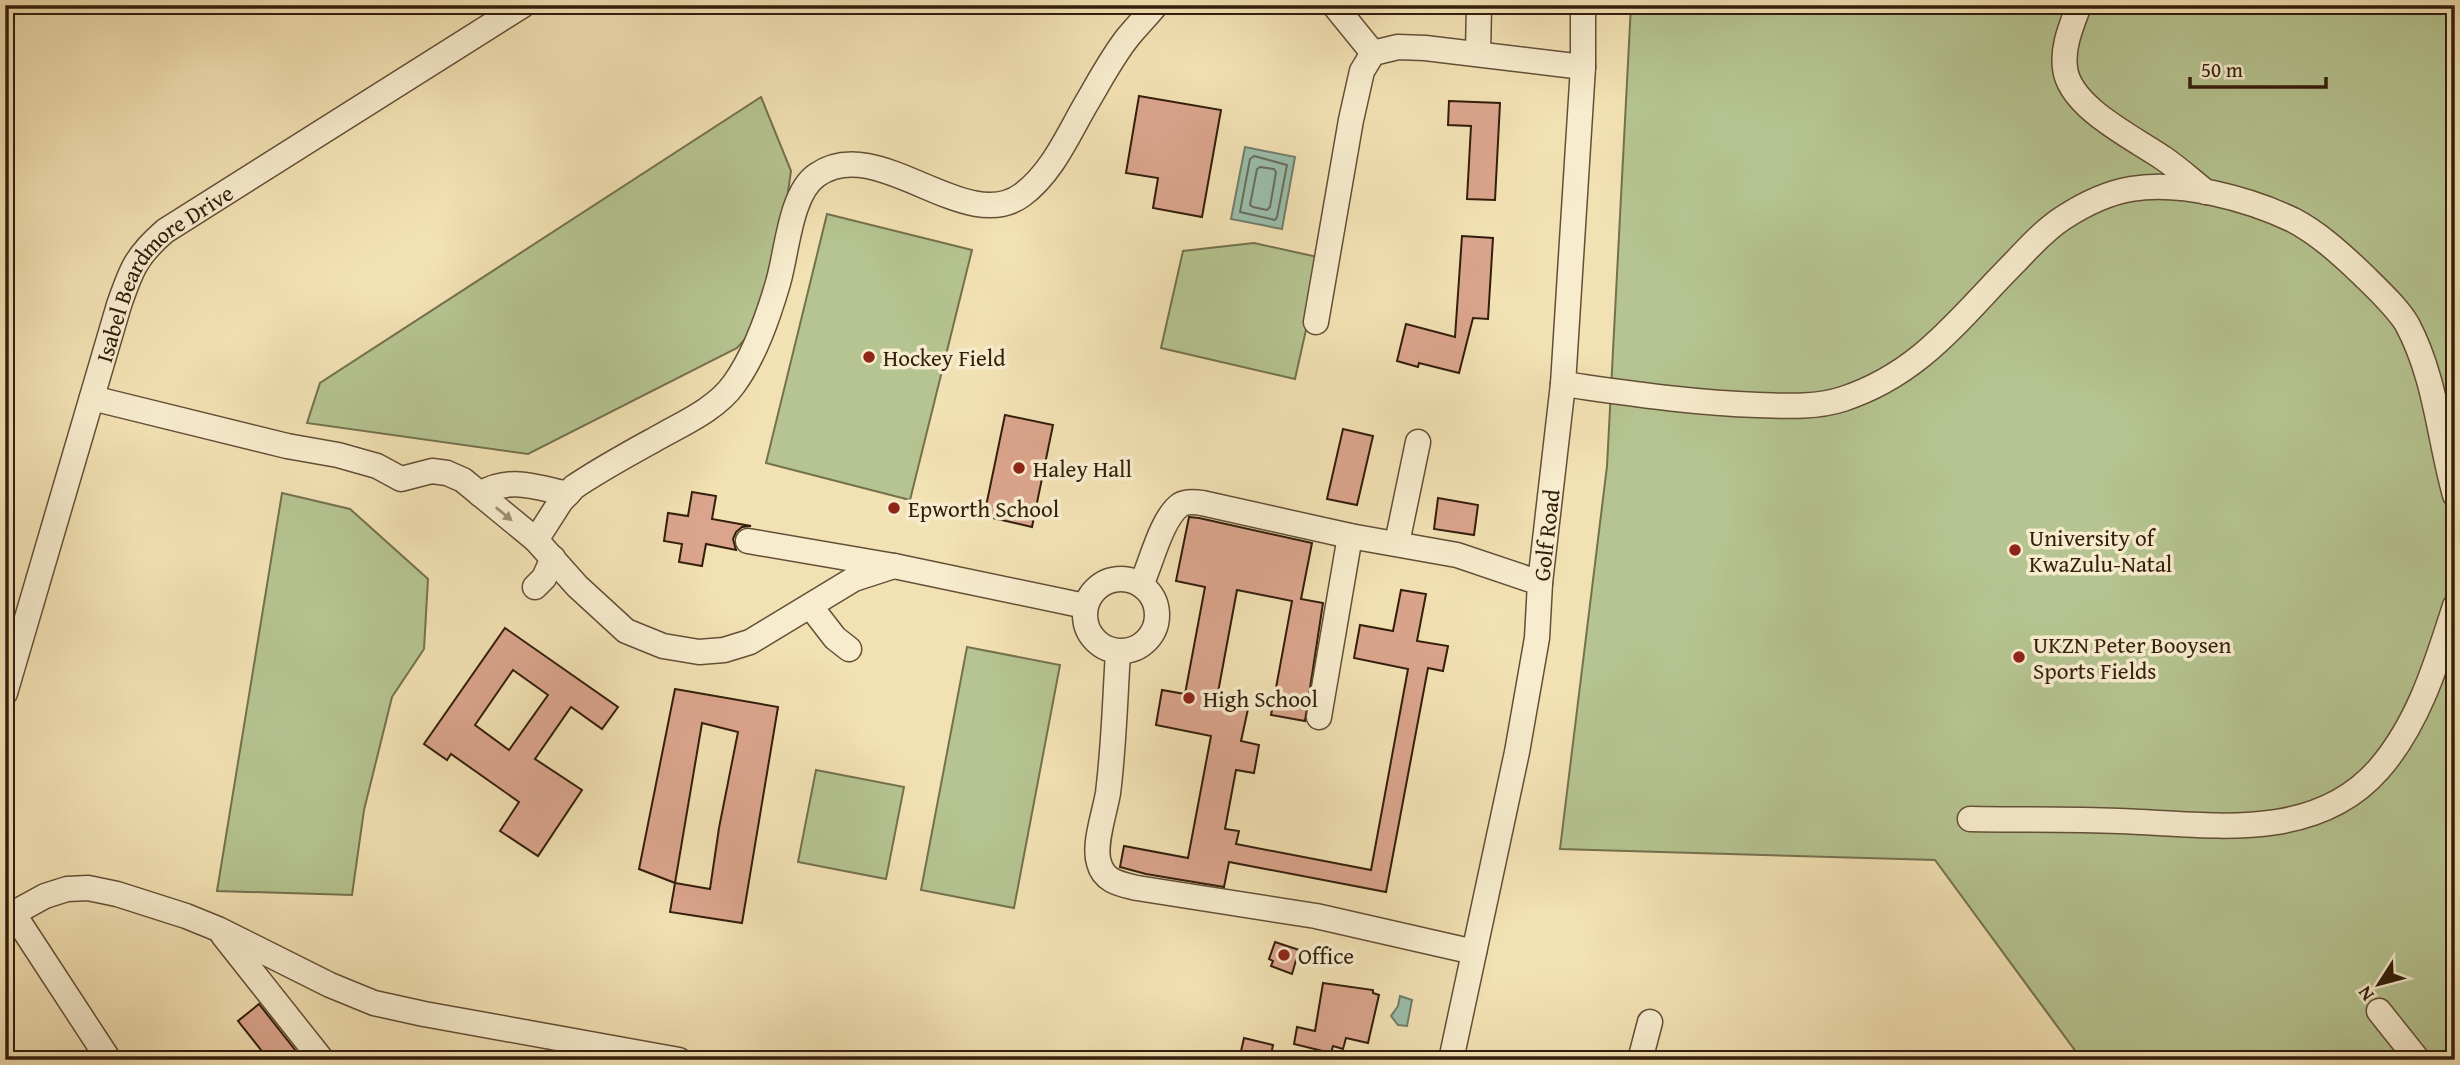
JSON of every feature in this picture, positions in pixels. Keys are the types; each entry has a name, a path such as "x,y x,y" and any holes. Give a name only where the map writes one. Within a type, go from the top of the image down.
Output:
{"street":[{"name":"Isabel Beardmore Drive","path":"5,693 12,645 132,269 145,249 175,225 523,5"},
{"path":"536,540 574,487 703,412 732,387 758,340 778,286 796,206 802,191 814,176 844,163 859,164 901,176 969,203 1002,205 1021,196 1040,178 1065,143 1126,39 1156,5"},
{"path":"1334,5 1373,53"},
{"path":"1478,54 1479,5"},
{"name":"Golf Road","path":"1451,1060 1517,752 1537,638 1540,583 1563,384 1583,67 1583,5"},
{"path":"2080,5 2067,37 2064,68 2070,85 2085,103 2165,159 2206,192"},
{"path":"1316,322 1351,120 1362,71 1373,53 1398,47 1583,67"},
{"path":"1563,384 1653,397 1740,405 1803,407 1840,400 1895,376 1925,355 2024,252 2061,220 2094,201 2131,189 2161,187 2206,192 2243,200 2295,221 2338,251 2406,322 2429,375 2455,495"},
{"path":"93,398 287,446 338,455 377,466 401,479 432,471 447,473 463,480 536,540 577,586 626,631 663,646 699,652 724,650 750,642 854,579 894,566"},
{"path":"1397,543 1418,442"},
{"path":"480,494 508,483 568,494"},
{"path":"1141,585 1159,537 1180,505 1187,502 1457,555 1540,583"},
{"path":"1319,717 1350,536"},
{"path":"748,541 894,566 1086,606"},
{"path":"535,587 544,578 553,558"},
{"path":"1131,580 1150,593 1158,615 1156,627 1150,638 1130,651 1106,649 1095,641 1088,631 1084,619 1086,606 1090,595 1108,581 1131,580"},
{"path":"1969,819 2117,821 2241,827 2294,820 2324,810 2351,794 2378,770 2402,737 2424,694 2455,606"},
{"path":"811,607 835,638 849,649"},
{"path":"1118,652 1108,793 1098,847 1098,863 1106,877 1116,883 1137,888 1316,916 1474,952"},
{"path":"109,1060 9,916 45,896 88,888 117,894 218,929 330,985 374,1003 679,1060"},
{"path":"218,929 323,1060"},
{"path":"2379,1011 2418,1060"},
{"path":"1640,1060 1650,1022"}],"green space":[{"name":"UKZN Peter Booysen Sports Fields","path":"1631,5 2455,5 2455,1060 2082,1060 1935,860 1560,849 1607,466"},
{"path":"761,97 791,171 771,310 737,348 528,454 307,423 320,383"},
{"name":"Hockey Field","path":"827,214 972,250 910,500 766,463"},
{"path":"1254,243 1322,258 1295,379 1161,348 1183,251"},
{"path":"282,493 350,509 428,579 424,649 392,697 364,810 352,895 217,891"},
{"path":"967,647 1060,665 1014,908 921,890"},
{"path":"816,770 904,787 886,879 798,862"}],"water":[{"path":"1245,147 1295,157 1282,229 1231,219"},
{"path":"1400,996 1412,1000 1407,1026 1398,1025 1391,1016 1398,1006"}],"building":[{"path":"1139,96 1221,110 1202,217 1153,208 1158,178 1126,173"},
{"path":"1449,101 1500,103 1495,200 1467,199 1471,126 1448,125"},
{"path":"1462,236 1493,238 1488,319 1473,318 1459,373 1419,363 1418,367 1397,361 1406,324 1455,337"},
{"name":"Haley Hall","path":"1005,415 1053,425 1032,527 984,516"},
{"path":"1343,429 1373,436 1357,505 1327,499"},
{"path":"692,492 716,496 712,519 751,526 742,527 736,532 733,539 736,550 706,544 702,566 679,562 682,544 664,541 668,513 688,516"},
{"path":"1438,498 1478,505 1474,535 1434,529"},
{"name":"High School","path":"1189,517 1312,543 1301,599 1323,603 1305,721 1271,715 1292,601 1237,590 1216,703 1248,709 1241,741 1259,745 1254,773 1236,770 1225,829 1239,831 1236,844 1371,870 1408,669 1354,658 1360,625 1393,631 1401,590 1426,594 1417,641 1448,646 1443,671 1428,668 1386,892 1229,862 1224,887 1120,867 1124,846 1188,858 1211,736 1156,725 1162,690 1185,694 1205,587 1176,581"},
{"path":"505,628 618,707 602,729 571,707 535,759 582,790 538,856 500,831 519,802 451,754 447,760 424,744","holes":["513,670 548,695 509,750 475,725"]},
{"path":"675,689 778,707 742,923 670,912 675,883 639,869","holes":["702,723 738,732 710,889 675,883"]},
{"name":"Office","path":"1275,942 1299,950 1292,974 1271,966 1273,961 1269,959"},
{"path":"1323,983 1373,990 1373,993 1379,995 1368,1043 1346,1038 1343,1049 1333,1046 1331,1053 1294,1044 1297,1027 1315,1031"},
{"path":"259,1004 303,1060 269,1060 238,1021"},
{"path":"1244,1038 1273,1045 1270,1060 1239,1060"}],"place":[{"name":"Hockey Field","path":"869,357"},
{"name":"Haley Hall","path":"1019,468"},
{"name":"Epworth School","path":"894,508"},
{"name":"University of KwaZulu-Natal","path":"2015,550"},
{"name":"UKZN Peter Booysen Sports Fields","path":"2019,657"},
{"name":"High School","path":"1189,698"},
{"name":"Office","path":"1284,955"}]}
